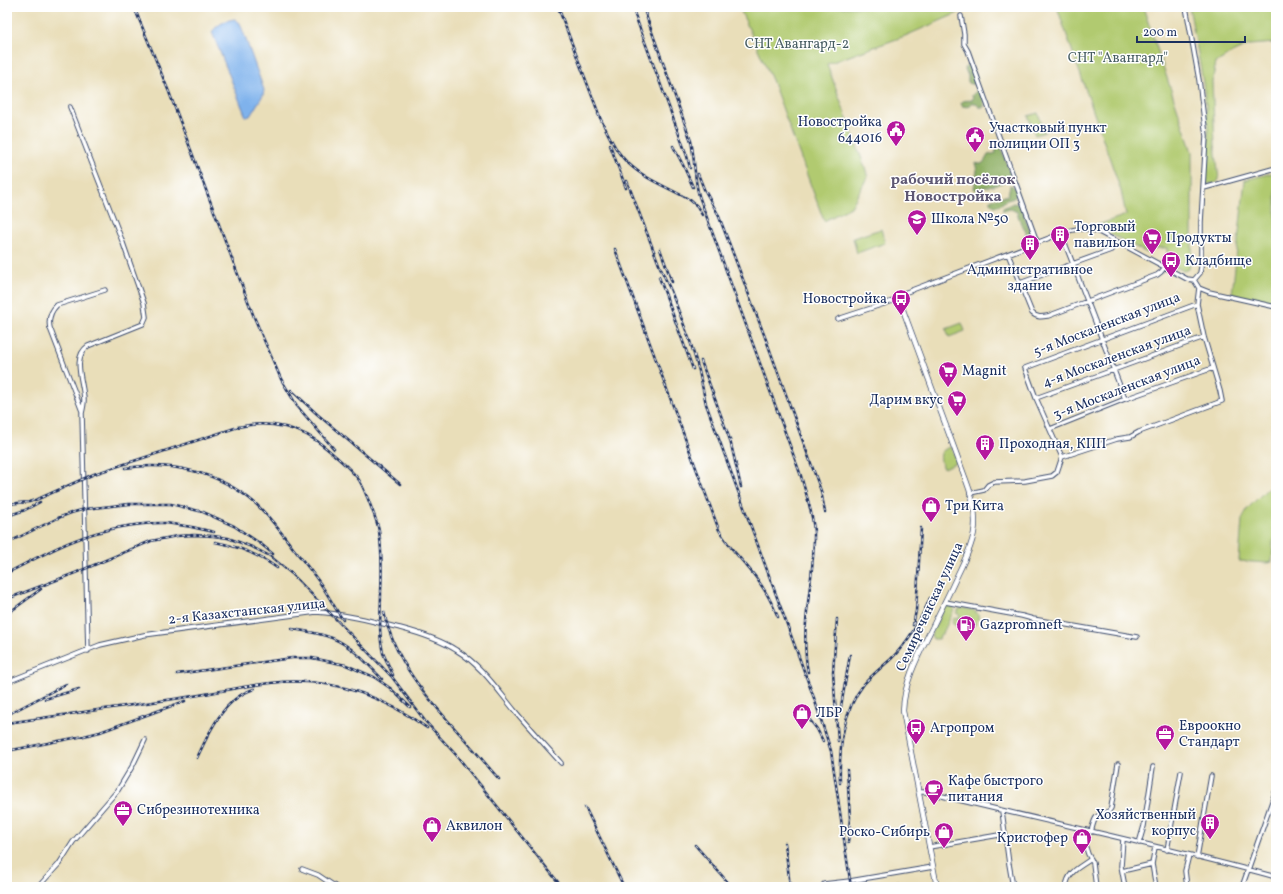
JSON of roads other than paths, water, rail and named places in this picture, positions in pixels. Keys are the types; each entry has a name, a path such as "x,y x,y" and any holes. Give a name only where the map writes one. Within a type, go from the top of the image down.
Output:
{"main road":[{"name":"Семиреченская улица","path":"899,299 970,492 975,520 973,539 966,558 925,641 910,676 903,698 903,711 937,887"}],"street":[{"path":"1186,7 1199,80 1206,136 1201,267 1200,273 1194,280"},
{"path":"960,16 964,34 964,44 968,51 1037,242"},
{"path":"70,107 123,243 146,312 145,321 143,324 96,342 84,349 81,353 80,366 84,400 82,413 88,650"},
{"path":"1204,188 1276,168"},
{"path":"838,319 899,299 904,293 1061,233 1086,228 1099,232 1113,239 1187,279 1194,280 1199,288 1209,292 1276,307"},
{"path":"1061,233 1125,399"},
{"path":"1020,283 1110,250 1113,247 1113,239"},
{"path":"1008,254 1032,313 1035,316 1040,317 1048,316 1088,302 1157,276 1165,267"},
{"path":"1062,457 1118,439 1130,437 1139,432 1222,401 1204,337 1197,304 1199,288"},
{"path":"82,413 50,328 50,320 53,308 57,305 106,290"},
{"name":"5-я Москаленская улица","path":"1036,398 1025,368 1197,304"},
{"name":"4-я Москаленская улица","path":"1036,398 1204,337"},
{"name":"3-я Москаленская улица","path":"1050,429 1125,399 1213,368"},
{"path":"970,492 984,490 988,484 994,482 1025,481 1052,476 1057,472 1062,457 1036,398"},
{"path":"945,602 1022,616 1033,620 1137,637"},
{"name":"2-я Казахстанская улица","path":"7,682 100,645 144,635 316,612 331,613 366,619 418,633 457,650 488,678 561,763"},
{"path":"38,887 59,864 73,842 118,790 133,765 145,740"},
{"path":"1091,832 1095,817 1109,811 1111,808 1118,764"},
{"path":"1139,843 1144,826 1153,767"},
{"path":"1167,850 1181,772"},
{"path":"1197,857 1211,776"},
{"path":"1242,887 1276,790"},
{"path":"918,792 926,792 1276,877"},
{"path":"1002,811 1013,887"},
{"path":"1080,829 1093,863 1096,887"},
{"path":"929,848 1005,834"},
{"path":"1123,839 1121,866 1125,887"},
{"path":"1155,847 1152,864 1156,887"},
{"path":"1187,887 1185,871 1189,855"},
{"path":"1066,887 1070,873 1091,859"},
{"path":"1122,871 1152,864"},
{"path":"824,884 850,881 933,866"},
{"path":"302,869 318,875 336,887"}],"water":[{"path":"235,19 240,23 264,90 263,95 250,116 246,117 212,32 222,23"}],"railway":[{"path":"134,7 169,92 254,317 281,379 297,406 334,449"},
{"path":"558,7 600,117"},
{"path":"632,7 687,156 690,168"},
{"path":"643,7 691,141 699,196 801,476 811,511 814,532 814,550 805,637 808,672"},
{"path":"598,114 615,147 629,164 643,175 690,200 697,206 702,215"},
{"path":"610,145 626,188"},
{"path":"673,146 693,187"},
{"path":"698,174 704,189 718,214 768,345 821,491 825,512"},
{"path":"627,181 690,341 699,371 706,404 814,698 831,751 851,887"},
{"path":"615,249 719,530 769,597 778,617"},
{"path":"660,249 672,282"},
{"path":"659,277 693,369"},
{"path":"701,361 730,440 741,487"},
{"path":"291,390 400,484"},
{"path":"7,504 29,502 94,474 238,427 262,424 296,430 317,441 344,463 359,480 376,519 379,531 382,577 380,622 381,645 393,675"},
{"path":"125,468 160,466 194,471 227,484 242,493 256,504 280,530 321,584 343,620"},
{"path":"7,516 25,510 40,502"},
{"path":"7,543 58,518 85,509 129,504 171,504 203,512 234,526 273,554"},
{"path":"7,573 73,541 95,533 119,528 143,524 166,523 214,532"},
{"path":"913,625 916,611 921,528"},
{"path":"7,599 75,573 151,541 177,536 194,535 228,538 270,556 292,574 392,677 425,721 457,756 562,887"},
{"path":"215,542 247,551 277,568"},
{"path":"7,614 41,589"},
{"path":"840,783 841,744 846,719 851,706 864,684 891,659 908,638 930,598"},
{"path":"384,612 389,631 397,649 416,682 428,698 499,779"},
{"path":"837,619 833,672 838,741"},
{"path":"292,629 312,632 339,641 359,656 382,679"},
{"path":"840,712 850,655"},
{"path":"177,674 292,658 312,658 346,665 374,677 390,688 410,707"},
{"path":"7,723 192,696 260,684 313,682 334,685 373,697 409,716 427,728"},
{"path":"7,715 66,684"},
{"path":"45,699 79,689"},
{"path":"197,758 212,727 226,708 243,693 254,689"},
{"path":"7,751 100,732 185,701"},
{"path":"809,719 817,729 823,741"},
{"path":"847,770 850,818 848,843"},
{"path":"585,807 624,887"},
{"path":"785,843 790,887"},
{"path":"695,845 732,887"}],"place":[{"name":"Новостройка 644016","path":"896,147"},
{"name":"Участковый пункт полиции ОП 3","path":"975,153"},
{"name":"Школа №50","path":"917,236"},
{"name":"Торговый павильон","path":"1060,252"},
{"name":"Продукты","path":"1152,255"},
{"name":"Административное здание","path":"1030,261"},
{"name":"Кладбище","path":"1171,278"},
{"name":"Новостройка","path":"901,316"},
{"name":"Magnit","path":"948,388"},
{"name":"Дарим вкус","path":"957,417"},
{"name":"Проходная, КПП","path":"985,461"},
{"name":"Три Кита","path":"931,523"},
{"name":"Gazpromneft","path":"966,642"},
{"name":"ЛБР","path":"802,730"},
{"name":"Агропром","path":"916,745"},
{"name":"Евроокно Стандарт","path":"1165,751"},
{"name":"Кафе быстрого питания","path":"934,806"},
{"name":"Сибрезинотехника","path":"123,827"},
{"name":"Хозяйственный корпус","path":"1210,840"},
{"name":"Аквилон","path":"432,843"},
{"name":"Роско-Сибирь","path":"944,849"},
{"name":"Кристофер","path":"1082,855"}],"district":[{"name":"рабочий посёлок Новостройка","path":"953,188"}],"park label":[{"name":"СНТ Авангард-2","path":"797,44"},
{"name":"СНТ \"Авангард\"","path":"1118,58"}]}
